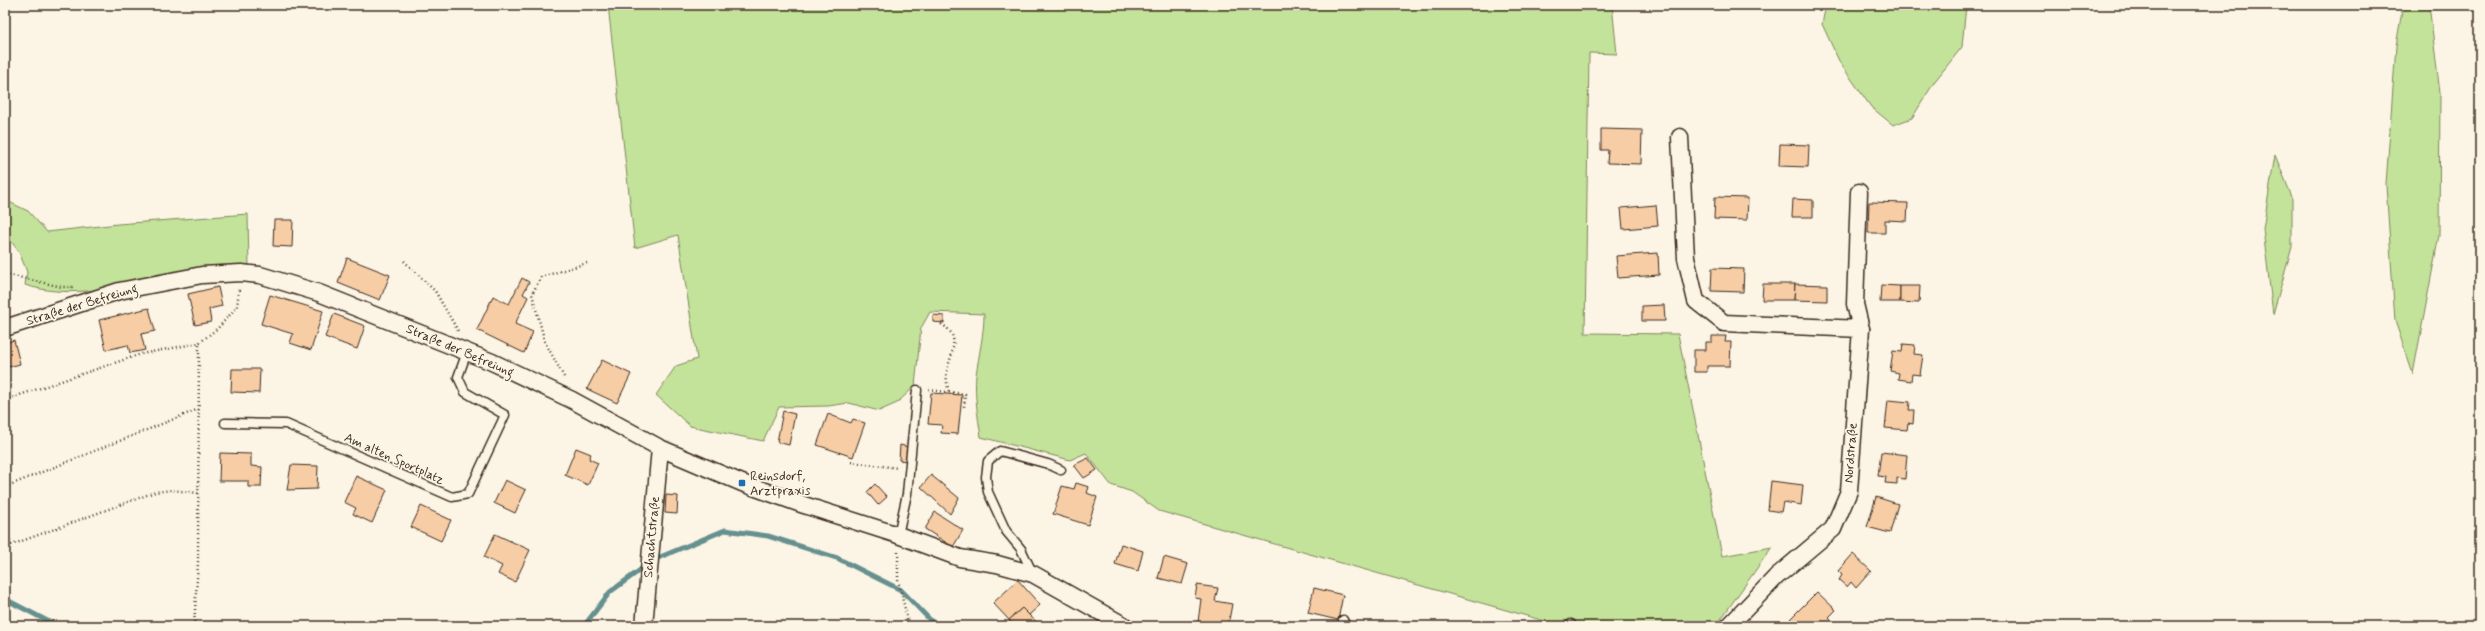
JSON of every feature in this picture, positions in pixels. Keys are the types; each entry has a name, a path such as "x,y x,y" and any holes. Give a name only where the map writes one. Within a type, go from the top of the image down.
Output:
{"street":[{"path":"1680,137 1686,258 1696,301 1724,323 1861,329"},
{"name":"Nordstraße","path":"1730,626 1777,576 1833,529 1849,491 1861,329 1855,304 1859,192"},
{"name":"Straße der Befreiung","path":"5,328 119,291 202,275 241,273 260,275 319,293 466,352 572,400 660,448 749,486 898,535 960,558 998,564 1033,574 1121,625"},
{"name":"Schachtstraße","path":"644,626 660,448"}],"lane":[{"name":"Am alten Sportplatz","path":"225,423 286,424 452,498 468,494 505,414 465,392 458,377 466,352"},
{"path":"898,535 908,494 917,390"},
{"path":"1033,574 1021,549 1006,531 988,492 986,476 988,461 1000,451 1048,464 1061,470"}],"path":[{"path":"404,261 434,291 456,325 466,352"},
{"path":"572,400 562,372 544,342 532,294 541,278 587,263"},
{"path":"5,400 141,354 199,343 218,328 237,307 241,273"},
{"path":"5,274 62,287 82,287"},
{"path":"941,324 952,334 955,342 947,371 949,392"},
{"path":"194,626 198,563 200,409 199,343"},
{"path":"917,390 965,394 964,407"},
{"path":"5,487 200,409"},
{"path":"851,462 910,469"},
{"path":"5,548 155,492 172,490 198,493"},
{"path":"5,525 11,545"},
{"path":"898,535 898,580 909,626"}],"green space":[{"path":"608,5 1612,5 1617,54 1589,53 1585,333 1678,334 1722,556 1772,547 1716,626 1562,626 1159,511 1132,492 1111,485 1086,453 1070,460 981,437 977,406 976,375 984,314 930,312 921,328 915,386 897,403 879,411 849,403 828,406 779,407 763,441 690,426 656,395 676,366 697,359 678,235 635,248"},
{"path":"1826,5 1966,5 1962,47 1935,81 1912,118 1893,125 1871,107 1840,63 1822,24"},
{"path":"2403,5 2429,5 2440,93 2439,235 2413,374 2395,321 2386,184 2396,46"},
{"path":"2275,155 2292,197 2292,247 2273,314 2263,229"},
{"path":"5,200 28,211 47,232 118,224 248,214 249,268 87,291 55,291 25,285 27,272 19,252 5,233"}],"building":[{"path":"1601,129 1642,130 1641,164 1607,163 1608,150 1601,150"},
{"path":"1780,144 1809,145 1808,167 1779,166"},
{"path":"1715,197 1748,198 1747,220 1714,219"},
{"path":"1793,199 1813,200 1813,217 1792,217"},
{"path":"1869,202 1908,203 1907,221 1885,220 1885,233 1868,233"},
{"path":"1656,205 1658,226 1623,229 1621,208"},
{"path":"274,220 293,220 292,247 273,246"},
{"path":"1658,253 1659,275 1618,278 1616,256"},
{"path":"347,258 390,275 380,300 338,283"},
{"path":"1712,268 1744,269 1743,292 1711,291"},
{"path":"522,278 529,282 523,294 528,297 515,324 533,332 524,353 477,330 493,296 509,304"},
{"path":"1763,284 1795,284 1794,300 1762,300"},
{"path":"1795,284 1827,285 1827,301 1794,300"},
{"path":"1881,285 1900,286 1900,302 1880,302"},
{"path":"1900,286 1920,286 1919,303 1900,302"},
{"path":"218,287 222,306 209,309 211,322 195,325 188,294"},
{"path":"270,295 323,311 311,350 290,343 293,334 261,324"},
{"path":"1664,305 1665,321 1642,321 1642,306"},
{"path":"149,308 155,331 141,334 145,350 130,353 128,345 106,350 99,320"},
{"path":"334,314 365,326 357,349 325,337"},
{"path":"933,315 944,316 944,323 933,322"},
{"path":"1712,336 1726,336 1725,342 1731,342 1730,366 1707,366 1707,372 1694,372 1694,350 1706,350 1706,342 1712,342"},
{"path":"14,340 20,364 5,368 5,343"},
{"path":"1903,344 1915,345 1914,354 1923,355 1920,375 1912,374 1911,381 1898,379 1899,373 1890,371 1893,351 1902,352"},
{"path":"602,360 631,374 617,403 587,389"},
{"path":"232,369 260,369 259,393 231,392"},
{"path":"931,393 962,395 958,434 941,433 942,425 928,424"},
{"path":"1888,400 1910,402 1909,410 1914,410 1913,424 1908,423 1907,430 1885,428"},
{"path":"783,411 795,414 789,445 777,442"},
{"path":"828,414 851,423 853,419 865,423 853,457 817,445"},
{"path":"900,445 908,447 907,461 899,460"},
{"path":"576,448 591,454 589,459 598,463 588,485 565,475"},
{"path":"1881,452 1907,455 1905,479 1897,478 1897,484 1885,483 1886,477 1878,476"},
{"path":"220,453 251,454 251,466 262,467 261,487 248,487 248,481 219,481"},
{"path":"1088,458 1097,470 1084,478 1074,465"},
{"path":"291,465 318,466 317,489 287,490"},
{"path":"931,475 959,498 950,514 921,487"},
{"path":"356,476 387,490 372,523 353,514 356,508 344,502"},
{"path":"505,480 526,490 515,513 494,503"},
{"path":"1771,481 1803,485 1801,505 1783,502 1781,512 1768,510"},
{"path":"1076,483 1089,487 1087,493 1097,497 1088,525 1053,514 1062,486 1074,489"},
{"path":"875,484 887,497 878,505 867,492"},
{"path":"666,495 678,496 677,514 665,513"},
{"path":"1876,497 1898,504 1890,533 1867,527"},
{"path":"421,506 451,520 441,541 411,527"},
{"path":"935,512 963,530 953,547 925,529"},
{"path":"495,534 530,550 515,582 498,574 502,566 484,557"},
{"path":"1121,544 1143,551 1138,571 1115,564"},
{"path":"1853,554 1871,571 1856,588 1851,582 1847,587 1839,580 1842,575 1838,571"},
{"path":"1164,557 1188,564 1182,584 1158,578"},
{"path":"1018,580 1040,605 1029,615 1022,608 1009,620 993,603"},
{"path":"1197,585 1218,588 1215,601 1232,604 1228,626 1198,622 1201,599 1195,598"},
{"path":"1314,588 1343,595 1338,620 1308,613"},
{"path":"1817,592 1836,610 1829,617 1835,623 1832,626 1797,626 1790,619"},
{"path":"1022,608 1041,626 1014,626 1009,620"},
{"path":"1776,621 1782,626 1771,626"}],"waterway":[{"path":"653,560 725,530 768,536 837,558 901,590 936,626"},
{"path":"584,626 610,592 647,565"},
{"path":"5,595 9,601 57,626"},
{"path":"213,626 243,626"}],"place":[{"name":"Reinsdorf, Arztpraxis","path":"742,483"}]}
